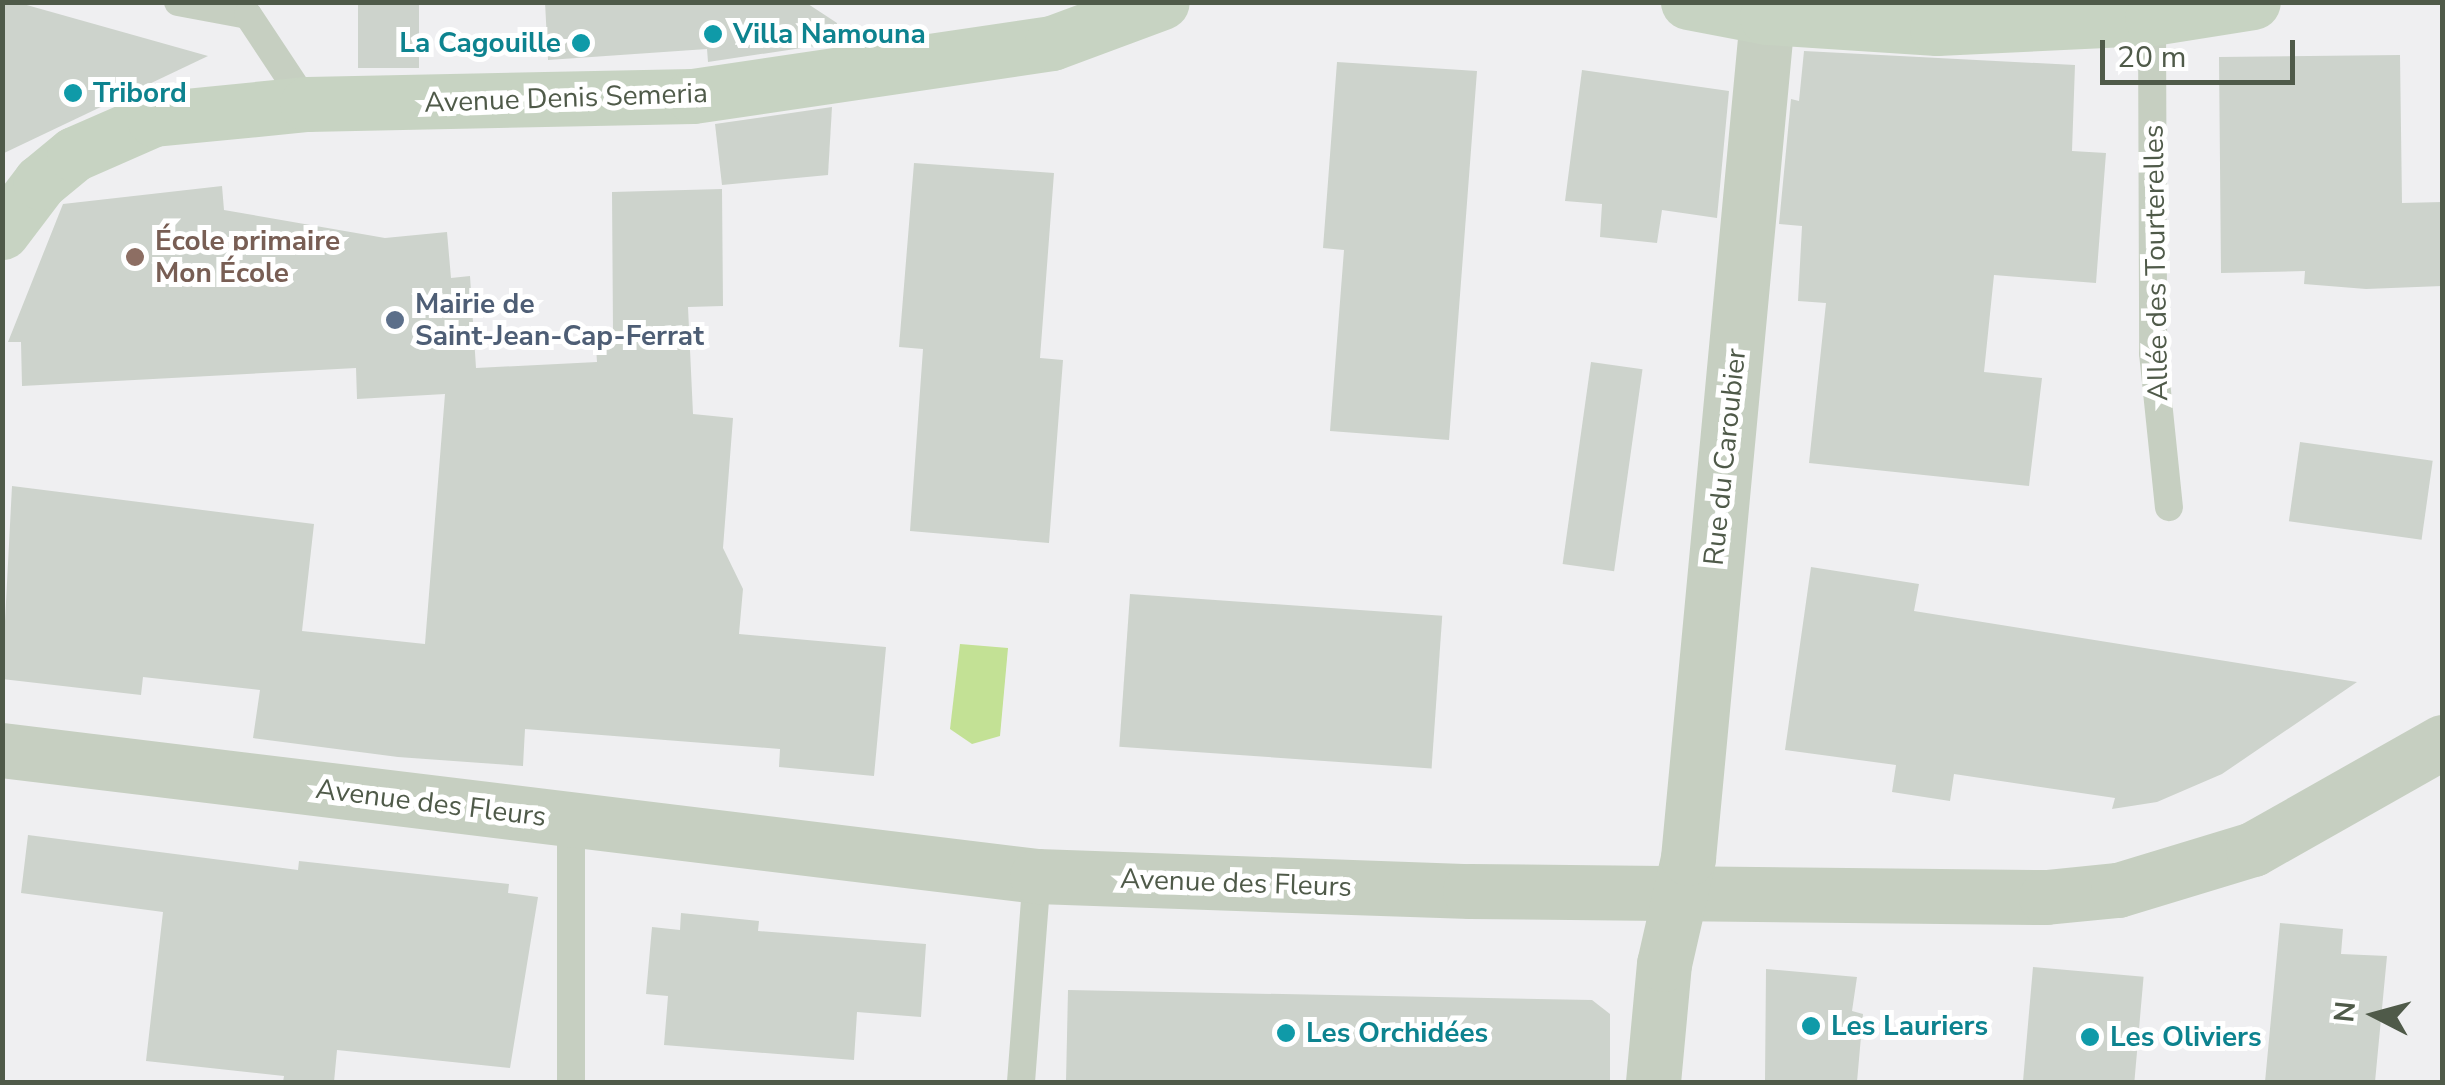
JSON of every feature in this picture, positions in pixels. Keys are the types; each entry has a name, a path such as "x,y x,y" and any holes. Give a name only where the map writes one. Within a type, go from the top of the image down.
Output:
{"main road":[{"name":"Avenue Denis Semeria","path":"2,232 40,182 113,133 197,112 308,104 692,96 1052,43 1162,2"},
{"path":"1688,2 1768,17 1937,28 2152,18 2253,2"}],"street":[{"name":"Rue du Caroubier","path":"1653,1082 1677,895 1688,858 1768,17"},
{"name":"Avenue des Fleurs","path":"2,750 1036,876 1677,895 2046,897 2118,890 2253,849 2442,742"}],"lane":[{"path":"178,2 248,16 308,104"},
{"name":"Allée des Tourterelles","path":"2152,18 2152,353 2169,506"},
{"path":"570,820 571,1082"},
{"path":"1021,1082 1036,876"}],"shaded area":[{"path":"960,644 1008,648 1000,736 972,744 950,729"}],"building":[{"name":"Tribord","path":"2,2 16,2 208,56 2,154"},
{"path":"358,2 419,2 419,68 358,68"},
{"name":"Villa Namouna","path":"545,2 805,2 837,23 835,43 708,62 707,49 548,60"},
{"path":"1804,51 2075,65 2072,151 2106,153 2096,283 1994,275 1984,372 2042,378 2029,486 1809,463 1826,303 1798,301 1802,226 1779,224 1791,99 1799,101"},
{"path":"2400,55 2402,203 2442,202 2442,286 2366,289 2304,284 2305,271 2221,273 2219,57"},
{"path":"1337,62 1477,71 1449,440 1330,431 1344,250 1323,248"},
{"path":"1582,70 1729,91 1717,218 1662,210 1657,243 1600,237 1602,204 1565,201"},
{"path":"832,107 828,175 722,185 715,124"},
{"path":"914,163 1054,173 1040,358 1063,360 1049,543 910,531 923,349 899,347"},
{"path":"222,186 224,210 385,238 447,232 451,278 470,276 476,368 597,362 595,332 613,331 612,192 722,189 723,306 688,307 693,414 733,418 723,548 743,589 739,634 886,647 874,776 779,767 780,749 525,729 523,766 398,757 253,738 260,690 143,677 141,695 2,679 12,486 314,524 302,631 425,644 445,394 357,399 356,368 22,386 21,342 8,342 63,204"},
{"path":"1591,362 1642,369 1614,571 1563,564"},
{"path":"2300,442 2433,461 2422,540 2289,521"},
{"path":"1811,567 1919,584 1914,611 2357,682 2222,774 2157,802 2112,809 2115,798 1954,774 1950,801 1892,792 1896,765 1785,750"},
{"path":"1130,594 1442,616 1432,768 1119,747"},
{"path":"28,835 298,870 299,861 509,884 508,893 538,897 510,1068 337,1050 334,1082 283,1082 284,1076 146,1061 163,912 21,893"},
{"path":"681,913 759,921 758,931 926,944 921,1017 857,1012 854,1060 664,1045 668,996 646,994 652,927 680,930"},
{"path":"2280,923 2343,929 2341,954 2387,956 2375,1082 2265,1082"},
{"name":"Les Oliviers","path":"2033,967 2144,977 2134,1082 2023,1082"},
{"name":"Les Lauriers","path":"1766,969 1857,977 1852,1011 1863,1014 1857,1082 1765,1082"},
{"name":"Les Orchidées","path":"1068,990 1592,1000 1610,1014 1610,1082 1066,1082"}],"place":[{"name":"Villa Namouna","path":"713,34"},
{"name":"La Cagouille","path":"581,43"},
{"name":"Tribord","path":"73,93"},
{"name":"École primaire Mon École","path":"135,257"},
{"name":"Mairie de Saint-Jean-Cap-Ferrat","path":"395,320"},
{"name":"Les Lauriers","path":"1811,1026"},
{"name":"Les Orchidées","path":"1286,1033"},
{"name":"Les Oliviers","path":"2090,1037"}]}
